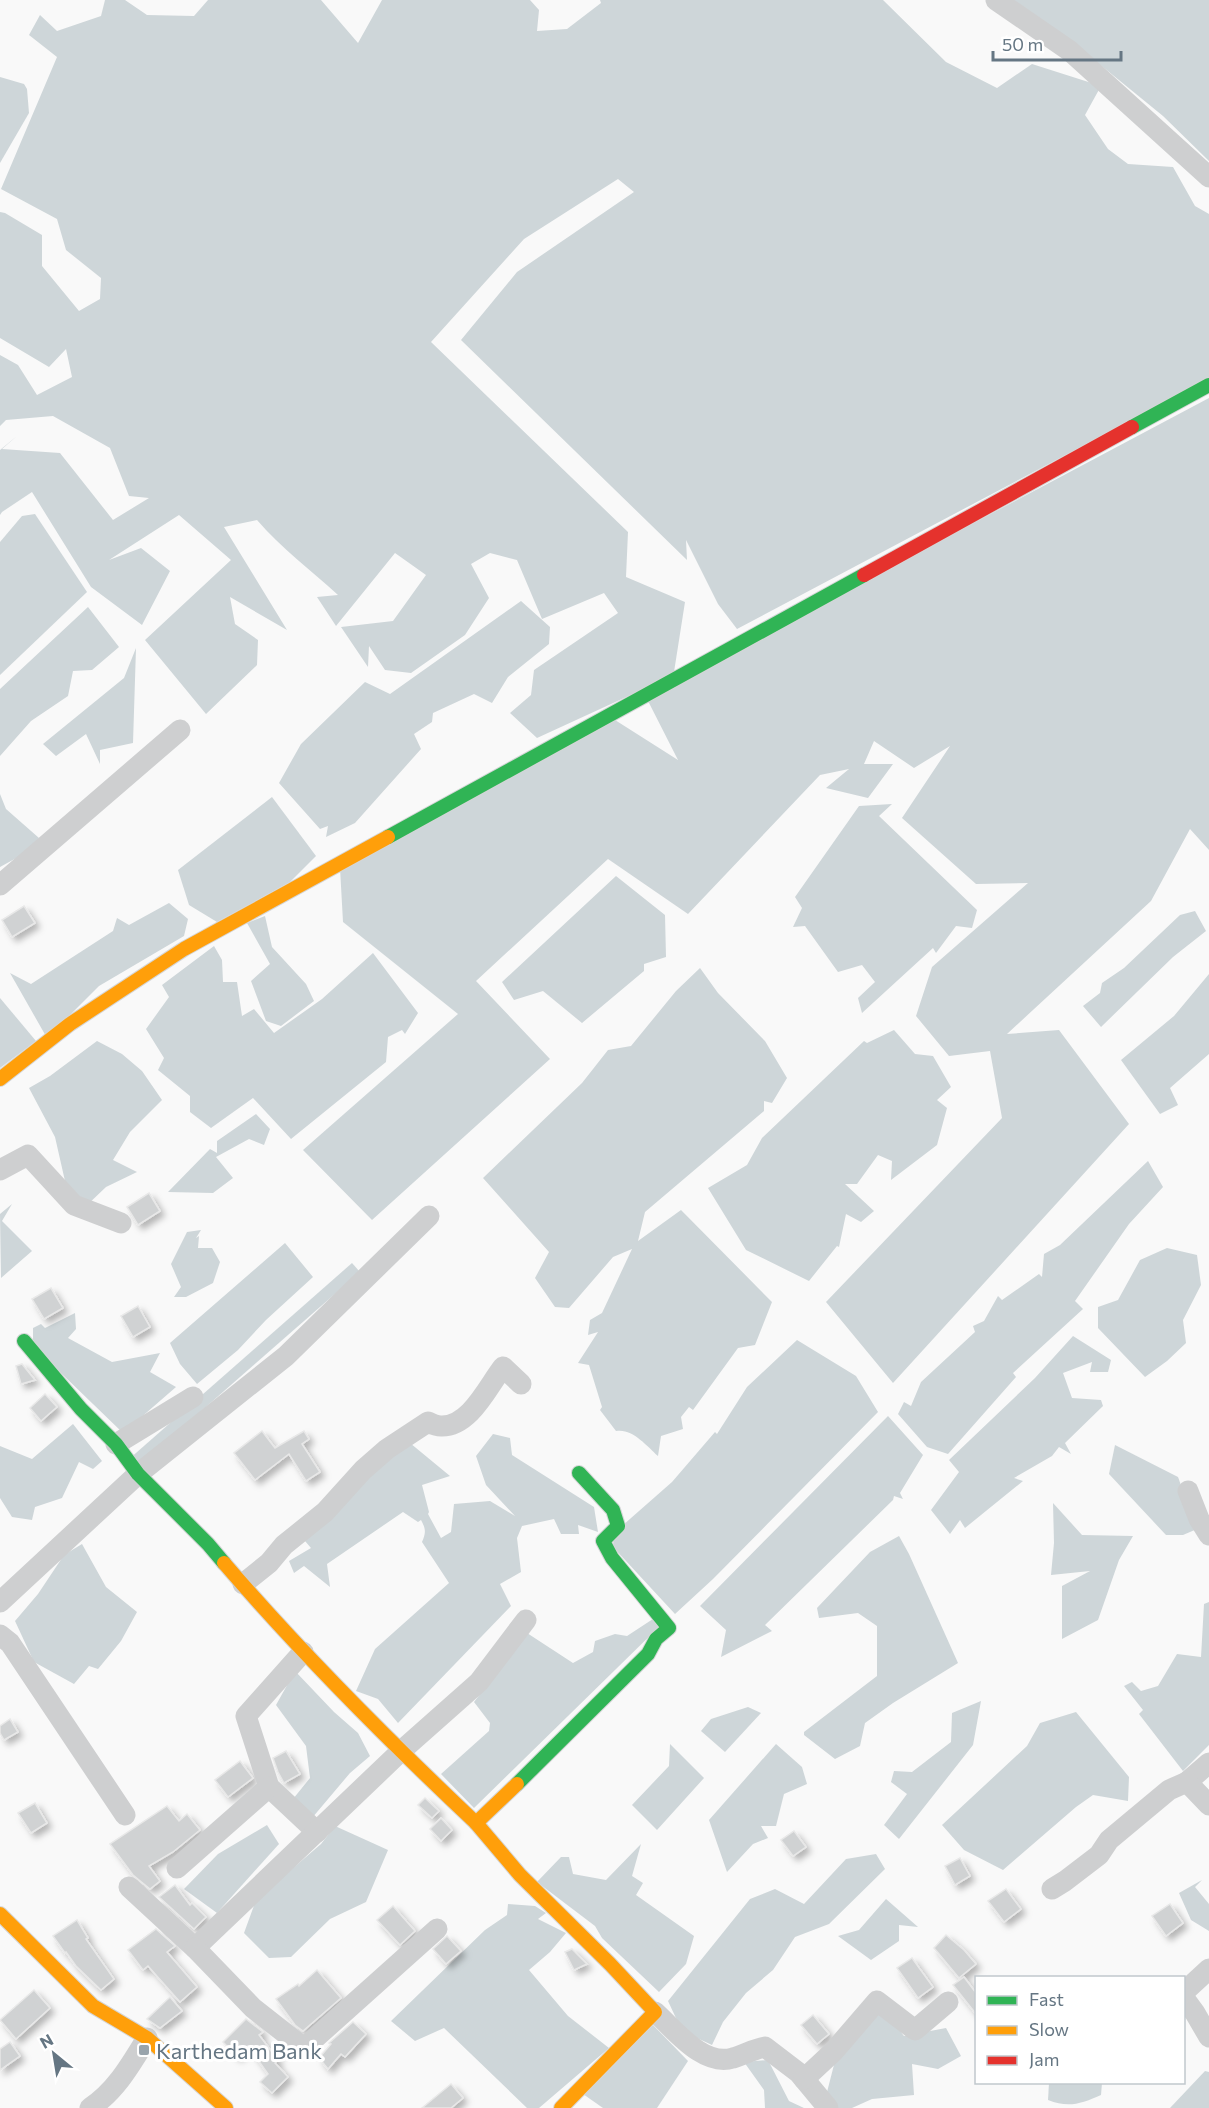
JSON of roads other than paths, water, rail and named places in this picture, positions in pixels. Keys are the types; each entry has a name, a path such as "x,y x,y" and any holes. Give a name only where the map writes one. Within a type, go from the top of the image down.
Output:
{"street":[{"path":"996,0 1071,51 1209,177"},
{"path":"0,1079 70,1024 183,949 1209,385"},
{"path":"0,885 180,730"},
{"path":"0,1170 28,1155 74,1205 121,1222"},
{"path":"0,1602 138,1474 286,1356 429,1215"},
{"path":"24,1341 81,1409 116,1444 138,1474 208,1544 277,1625 400,1752 476,1823 520,1875 655,2012 697,2049 712,2058 732,2059 751,2050 765,2047 804,2079 828,2108"},
{"path":"243,1584 269,1563 284,1545 325,1512 363,1470 387,1449 428,1422 441,1426 457,1423 476,1407 503,1366 521,1384"},
{"path":"116,1444 193,1397"},
{"path":"476,1823 600,1703 648,1654 656,1639 669,1628 612,1558 603,1541 618,1526 613,1510 579,1473"},
{"path":"1188,1491 1199,1519 1209,1535"},
{"path":"195,1948 400,1752 479,1682 526,1620"},
{"path":"0,1635 10,1643 125,1815"},
{"path":"303,1652 246,1716 269,1787 317,1832"},
{"path":"1052,1889 1099,1855 1109,1840 1169,1790 1187,1782 1209,1763"},
{"path":"1187,1782 1209,1805"},
{"path":"177,1868 269,1787"},
{"path":"129,1887 195,1948 253,2008 304,2048 436,1929"},
{"path":"0,1914 93,2006 147,2038 226,2108"},
{"path":"1185,1991 1209,1969"},
{"path":"1185,1999 1196,2013 1209,2037"},
{"path":"804,2079 834,2051 877,2001 915,2030 948,2002"},
{"path":"561,2108 655,2012"},
{"path":"90,2108 101,2101 129,2068 147,2038"}],"place":[{"name":"Karthedam Bank","path":"144,2050"}]}
